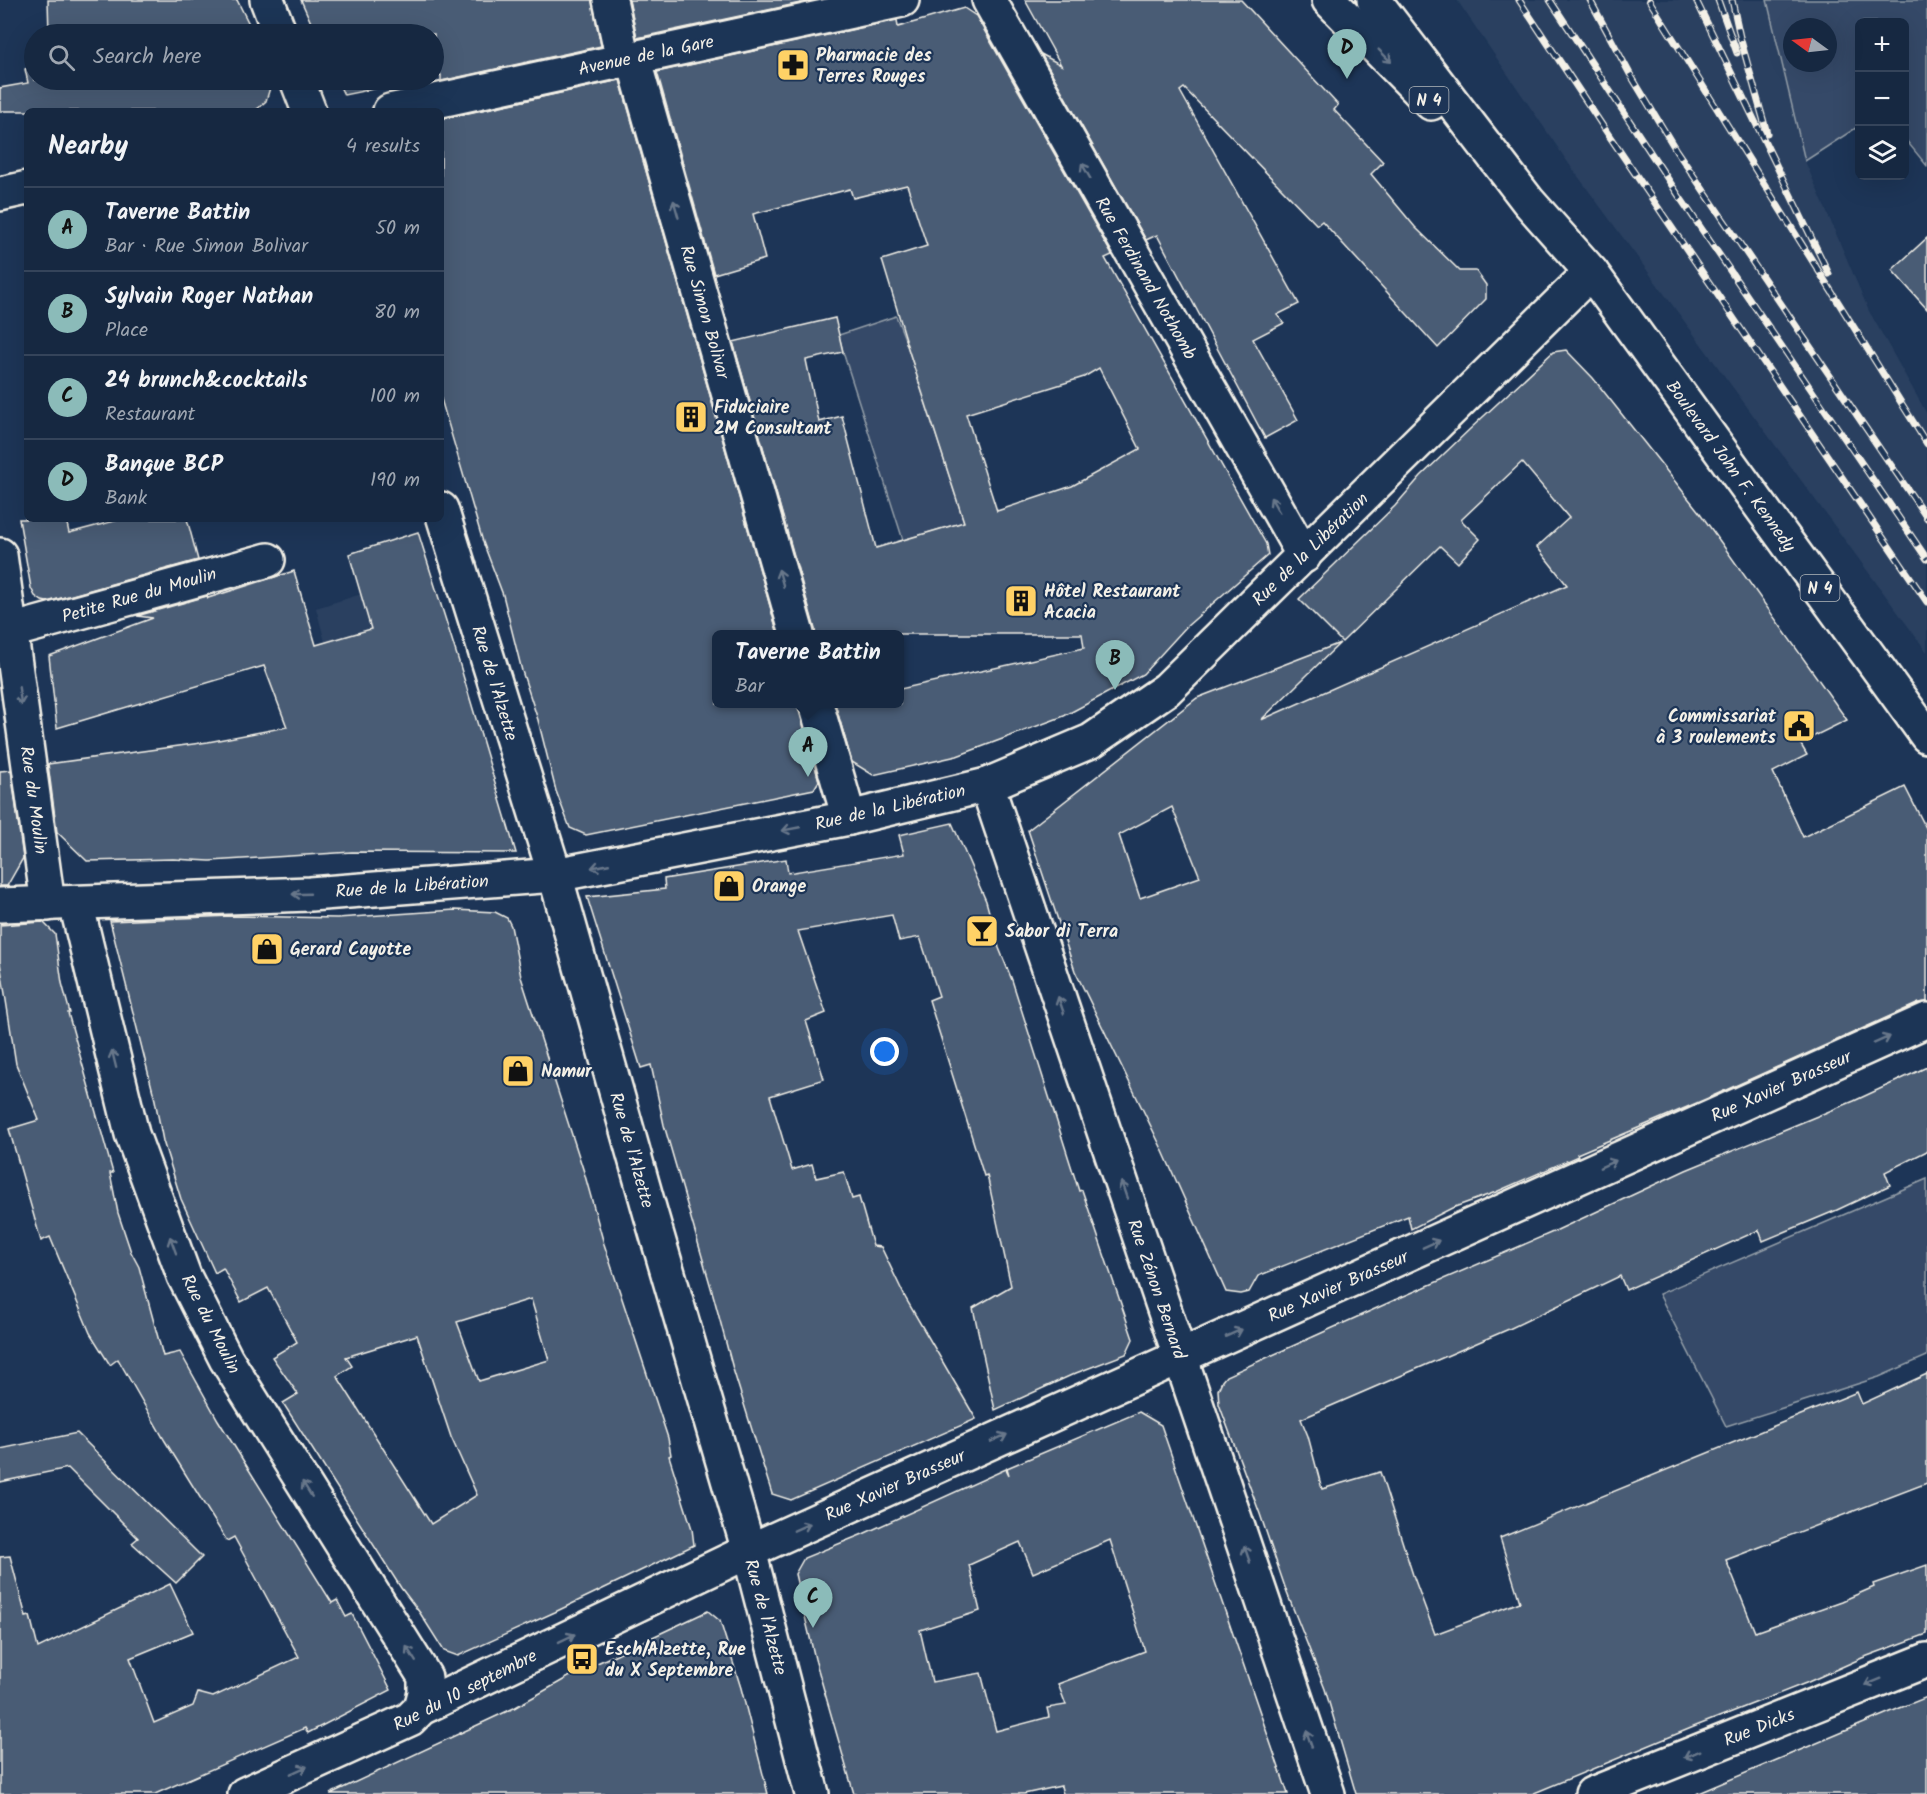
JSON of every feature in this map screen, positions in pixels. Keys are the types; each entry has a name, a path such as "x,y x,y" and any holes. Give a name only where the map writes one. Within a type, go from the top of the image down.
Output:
{"street":[{"path":"267,0 276,24"},
{"name":"Rue Simon Bolivar","path":"610,0 796,630"},
{"name":"Avenue de la Gare","path":"404,108 902,0"},
{"name":"Rue Ferdinand Nothomb","path":"989,0 1304,556"},
{"name":"Boulevard John F. Kennedy","path":"1329,0 1528,201 1591,272 1927,736"},
{"name":"Boulevard John F. Kennedy","path":"1374,0 1528,201"},
{"path":"301,90 308,108"},
{"path":"0,194 24,189"},
{"name":"Rue de la Libération","path":"0,905 310,894 555,875 849,818 987,784 1091,741 1167,689 1591,272"},
{"name":"Rue de l'Alzette","path":"444,519 555,875 749,1551 812,1794"},
{"name":"Rue du Moulin","path":"0,555 11,631 62,903 132,1134 184,1276 226,1359 425,1677 425,1693 421,1708"},
{"name":"Petite Rue du Moulin","path":"11,631 268,560"},
{"path":"817,708 849,818"},
{"name":"Rue Zénon Bernard","path":"987,784 1328,1794"},
{"name":"Rue Xavier Brasseur","path":"749,1551 1927,1020"},
{"name":"Rue du 10 septembre","path":"245,1794 410,1719 421,1708 749,1551"},
{"name":"Rue Dicks","path":"1592,1794 1927,1660"}],"shaded area":[{"path":"1457,0 1767,0 1805,161 1869,311 1927,414 1927,652 1569,164"},
{"path":"1767,0 1927,0 1927,166 1909,144 1909,18 1855,18 1855,129 1805,161 1784,72 1837,72 1837,18 1783,18 1783,68"},
{"path":"896,316 964,522 903,540 839,335"},
{"path":"430,573 443,609 325,642 316,608"},
{"path":"1927,1179 1927,1356 1879,1377 1726,1426 1659,1294"}],"building":[{"path":"48,0 237,0 249,24 49,24"},
{"path":"301,0 592,0 601,46 444,80 444,24 312,24"},
{"path":"629,0 814,0 637,38"},
{"path":"1025,0 1241,0 1338,105 1334,110 1383,162 1371,174 1415,227 1460,271 1476,271 1486,285 1486,299 1438,348 1322,221 1317,225 1184,88 1180,91 1299,304 1277,315 1284,323 1253,339 1298,420 1265,438 1157,235 1146,240 1041,54 1061,65"},
{"path":"964,8 976,16 1112,255 1105,258 1266,544 1268,555 1186,627 1143,674 1064,716 957,756 873,775 852,762 836,708 904,708 904,688 1084,648 1082,634 904,634 904,630 815,630 733,342 835,318 843,352 806,360 819,422 842,416 876,548 964,522 882,260 927,246 907,185 853,198 850,189 753,214 765,259 714,274 657,72 897,20 898,27","holes":["1099,368 1140,449 1072,486 997,511 966,414 1084,377"]},
{"path":"620,80 777,630 712,630 712,708 799,708 819,781 814,789 586,835 570,828 556,791 503,595 483,542 444,409 444,118"},
{"path":"24,84 24,90 269,90 266,101 258,108 24,108 24,111 0,111 0,88"},
{"path":"342,90 368,90 344,95"},
{"path":"1927,238 1927,309 1892,270"},
{"path":"1566,350 1593,378 1700,513 1847,720 1800,743 1807,755 1773,772 1803,837 1905,787 1927,830 1927,1002 1919,1003 1496,1192 1452,1208 1411,1229 1408,1216 1258,1276 1249,1292 1241,1294 1226,1292 1162,1149 1075,971 1028,830 1197,698 1340,643 1261,720 1567,585 1537,547 1569,518 1522,462 1461,520 1480,539 1458,563 1440,546 1342,642 1299,599 1395,506 1421,476 1553,352","holes":["1172,807 1200,877 1140,898 1119,835"]},
{"path":"19,519 24,519 24,522 67,522 69,533 111,522 188,522 198,560 47,602 35,596 31,588"},
{"path":"418,532 516,853 352,852 210,861 173,859 87,861 57,832 48,764 208,742 287,727 264,666 57,728 49,656 153,618 137,616 207,596 208,598 294,571 316,645 371,629 349,554"},
{"path":"11,770 23,858 7,886 0,886 0,771"},
{"path":"952,823 986,901 999,948 1012,980 1079,1191 1082,1190 1133,1339 1126,1354 1076,1373 995,1410 973,1308 1011,1286 987,1175 984,1176 929,1000 939,996 920,937 899,941 892,915 798,931 826,1013 806,1021 824,1079 770,1096 792,1170 812,1164 816,1178 844,1172 852,1199 859,1197 873,1246 881,1247 906,1299 976,1419 791,1500 772,1494 733,1369 664,1125 651,1065 641,1068 587,897 665,889 664,879 786,859 788,873 904,854 899,835"},
{"path":"455,910 495,912 507,918 511,926 521,977 584,1172 604,1244 668,1438 671,1455 669,1456 692,1529 694,1545 458,1656 444,1651 283,1403 298,1394 272,1357 297,1342 268,1288 241,1302 223,1268 215,1273 181,1199 163,1141 155,1100 110,921 231,916 337,918","holes":["531,1299 549,1360 479,1381 457,1322","417,1335 451,1437 477,1495 431,1524 337,1376 352,1366 346,1357"]},
{"path":"43,922 55,934 62,983 70,1013 68,1013 113,1173 110,1173 118,1213 131,1252 139,1267 163,1356 180,1352 218,1420 332,1603 337,1600 346,1617 352,1614 391,1690 308,1733 305,1728 155,1794 0,1794 0,1557 10,1556 26,1617 30,1616 38,1648 170,1584 193,1632 130,1658 154,1723 193,1706 198,1693 213,1697 299,1657 234,1537 227,1541 165,1441 118,1359 110,1365 90,1333 50,1237 41,1241 9,1129 39,1120 16,1064 0,962 0,925"},
{"path":"1927,1067 1927,1151 1885,1172 1890,1185 1763,1241 1759,1230 1626,1290 1620,1276 1509,1329 1301,1419 1308,1436 1322,1489 1380,1472 1413,1575 1435,1634 1520,1602 1500,1538 1857,1392 1862,1404 1927,1374 1927,1483 1726,1560 1755,1632 1842,1601 1874,1587 1873,1584 1927,1565 1927,1634 1862,1658 1532,1794 1356,1794 1325,1689 1287,1593 1219,1404 1218,1390 1222,1381 1226,1376 1553,1232 1686,1170 1854,1101"},
{"path":"1139,1412 1161,1425 1288,1794 1063,1794 1061,1786 1024,1794 854,1794 815,1659 795,1574 804,1558 863,1534 1006,1469 1009,1475 1007,1468","holes":["1110,1540 1145,1651 1058,1684 1066,1705 1047,1708 1049,1717 996,1731 981,1673 932,1682 920,1630 980,1611 969,1565 1020,1542 1033,1573"]},
{"path":"77,1433 202,1557 176,1583 132,1543 138,1538 68,1468 0,1482 0,1449"},
{"path":"708,1611 720,1621 741,1688 768,1794 330,1794 514,1708 574,1674"},
{"path":"1927,1697 1927,1794 1696,1794 1900,1708"}],"railway":[{"path":"1519,0 1927,602"},
{"path":"1550,0 1679,196 1927,559"},
{"path":"1590,0 1630,74 1676,150 1927,518"},
{"path":"1649,0 1927,444"},
{"path":"1696,0 1829,274"},
{"path":"1718,0 1737,53"},
{"path":"1732,0 1767,133"}],"place":[{"name":"Pharmacie des Terres Rouges","path":"793,65"},
{"name":"Banque BCP","path":"1347,79"},
{"name":"Fiduciaire 2M Consultant","path":"691,417"},
{"name":"Hôtel Restaurant Acacia","path":"1021,601"},
{"name":"Sylvain Roger Nathan","path":"1115,690"},
{"name":"Commissariat à 3 roulements","path":"1799,726"},
{"name":"Taverne Battin","path":"808,777"},
{"name":"Orange","path":"729,886"},
{"name":"Sabor di Terra","path":"982,931"},
{"name":"Gerard Cayotte","path":"267,949"},
{"name":"Namur","path":"518,1071"},
{"name":"24 brunch&cocktails","path":"813,1628"},
{"name":"Esch/Alzette, Rue du X Septembre","path":"582,1659"}]}
